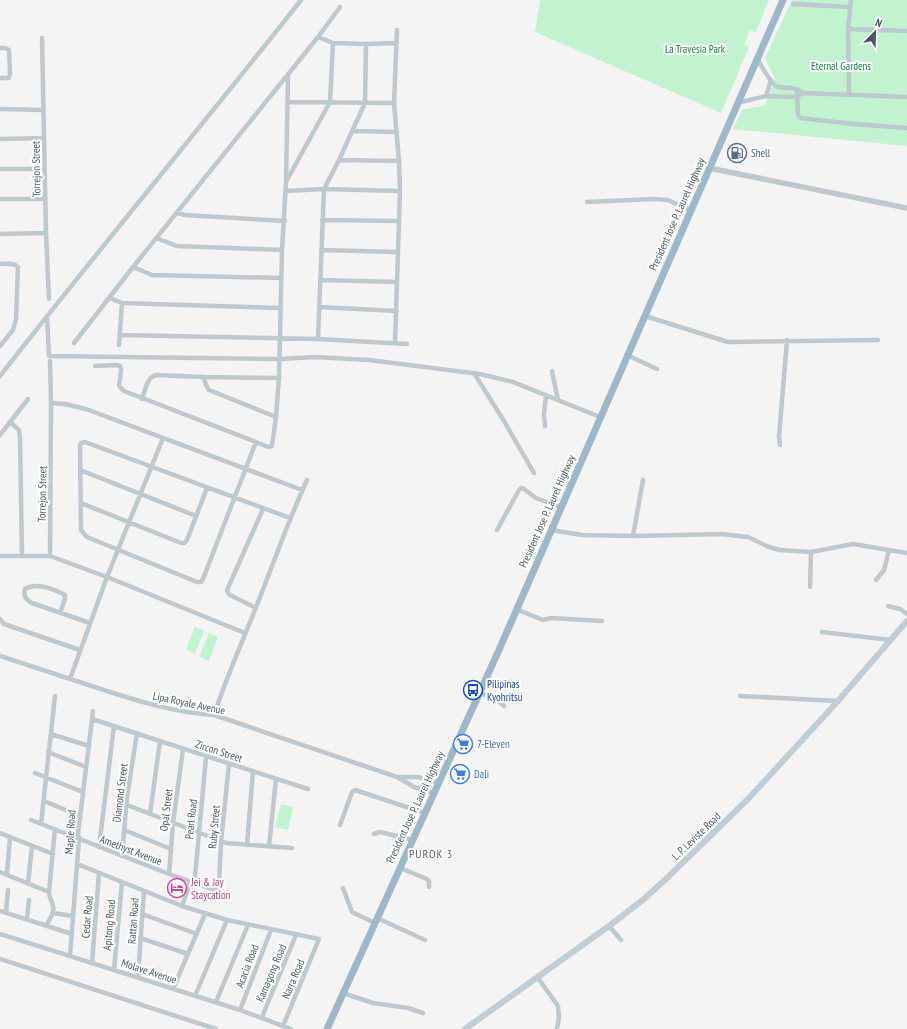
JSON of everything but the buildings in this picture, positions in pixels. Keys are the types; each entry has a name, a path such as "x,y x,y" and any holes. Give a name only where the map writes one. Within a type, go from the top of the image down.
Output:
{"highway":[{"name":"President Jose P. Laurel Highway","path":"327,1029 480,693 560,507 783,0"}],"main road":[{"name":"L. P. Leviste Road","path":"465,1029 609,926 644,899 667,878 749,798 838,701 907,621"}],"street":[{"path":"0,376 301,0"},
{"path":"849,94 848,29 851,0"},
{"path":"792,4 851,7"},
{"path":"74,343 156,238 318,37 340,7"},
{"path":"848,29 907,31"},
{"path":"395,343 400,191 394,103 397,30"},
{"path":"318,37 333,43 397,43"},
{"name":"Torrejon Street","path":"42,38 44,169 49,299"},
{"path":"286,182 330,102 333,43"},
{"path":"318,339 324,190 365,103 366,44"},
{"path":"0,48 9,50 10,74 9,78 0,78"},
{"path":"757,58 771,80 777,86 798,89 803,93"},
{"path":"95,366 120,366 122,370 121,389 142,399 256,442 272,446 276,417 280,359 280,308 286,191 288,74"},
{"path":"766,96 771,80"},
{"path":"798,89 798,115 800,118 907,128"},
{"path":"737,103 766,96 797,97 803,93 907,97"},
{"path":"288,102 394,103"},
{"path":"0,109 43,110"},
{"path":"353,131 397,132"},
{"path":"0,138 44,138"},
{"path":"339,160 399,161"},
{"path":"709,168 907,208"},
{"path":"0,169 44,169"},
{"path":"286,191 400,191"},
{"path":"0,200 45,199"},
{"path":"587,202 653,199 668,200 690,210"},
{"path":"177,213 185,215 284,221"},
{"path":"322,220 399,221"},
{"path":"0,234 46,234"},
{"path":"156,238 177,246 282,250"},
{"path":"321,250 397,252"},
{"path":"0,264 12,263 18,267 16,319 12,330 0,346"},
{"path":"133,267 152,275 281,278"},
{"path":"320,280 397,282"},
{"path":"110,298 122,303 280,308"},
{"path":"119,345 122,303"},
{"path":"319,307 396,311"},
{"name":"Torrejon Street","path":"47,316 51,403 50,556"},
{"path":"645,316 728,342 787,340 878,340"},
{"path":"120,335 318,339 407,344"},
{"path":"780,445 779,437 787,340"},
{"path":"627,355 657,369"},
{"path":"50,358 280,359 315,357 349,359 474,373 513,382 600,417"},
{"path":"552,371 558,400"},
{"path":"474,373 534,473"},
{"path":"142,399 152,376 279,378"},
{"path":"202,377 209,390 276,417"},
{"path":"545,426 544,410 546,395"},
{"path":"0,435 28,399"},
{"path":"51,403 75,406 302,490"},
{"path":"10,422 18,430 20,438 22,555"},
{"path":"70,679 107,577 163,438"},
{"path":"256,442 235,499 201,582 197,582 87,537 81,530 80,445 81,443 85,442 235,499 290,518"},
{"path":"80,470 196,516"},
{"path":"214,715 229,671 256,608 290,518 307,480"},
{"path":"633,536 643,480"},
{"path":"81,503 184,543 187,540 207,488"},
{"path":"497,530 521,488 536,498 560,507"},
{"path":"256,608 230,596 227,590 263,509"},
{"path":"551,530 582,535 633,536 722,534 748,537 768,548 780,550 811,552 853,544 907,553"},
{"path":"876,580 884,570 890,550"},
{"path":"810,587 811,552"},
{"path":"0,556 50,556 107,577 246,633"},
{"path":"60,613 65,595 36,586 25,589 25,598 28,601 60,613 90,624"},
{"path":"888,606 900,609 907,614"},
{"path":"516,609 545,620 551,618 602,621"},
{"path":"0,619 4,624 80,650"},
{"path":"822,632 891,640"},
{"name":"Lipa Royale Avenue","path":"0,656 166,708 198,714 214,715 397,777 414,787 434,793"},
{"path":"480,693 497,700 504,706"},
{"path":"41,824 55,696"},
{"path":"740,696 788,700 838,701"},
{"name":"Maple Road","path":"70,956 79,839 78,834 93,711"},
{"name":"Zircon Street","path":"92,719 308,789"},
{"path":"99,847 114,726"},
{"name":"Diamond Street","path":"122,856 127,805 137,733"},
{"path":"51,734 89,746"},
{"path":"150,814 160,741"},
{"name":"Opal Street","path":"169,874 173,823 183,749"},
{"path":"48,752 86,766"},
{"name":"Pearl Road","path":"182,906 195,877 206,757"},
{"name":"Ruby Street","path":"218,891 221,842 229,764"},
{"path":"247,845 253,771"},
{"path":"35,773 83,792"},
{"name":"Lipa Royale Avenue","path":"397,777 418,777 438,783"},
{"path":"269,846 276,779"},
{"path":"340,825 352,792 355,790 425,813"},
{"path":"44,801 80,816"},
{"path":"127,805 221,842 292,848"},
{"name":"Amethyst Avenue","path":"31,820 169,874 226,894"},
{"path":"46,926 53,913 53,905 49,897 49,892 55,829"},
{"path":"124,830 171,849"},
{"path":"0,832 53,854"},
{"path":"374,834 380,832 413,840"},
{"path":"7,874 10,837"},
{"path":"28,884 32,846"},
{"path":"77,864 99,874 206,914 296,935"},
{"path":"400,868 427,879 429,881 429,887"},
{"path":"0,872 49,892"},
{"name":"Cedar Road","path":"92,963 99,874"},
{"name":"Apitong Road","path":"114,970 122,882"},
{"path":"343,888 352,912 425,940"},
{"path":"6,913 8,890"},
{"name":"Rattan Road","path":"138,977 144,891"},
{"path":"27,919 29,900"},
{"path":"0,911 72,934"},
{"path":"53,913 73,916"},
{"path":"142,914 197,934"},
{"path":"173,989 206,914"},
{"path":"195,996 227,920"},
{"path":"216,1002 248,925"},
{"path":"609,926 621,940"},
{"name":"Acacia Road","path":"240,1010 271,930"},
{"name":"Molave Avenue","path":"0,934 216,1002 291,1029"},
{"name":"Narra Road","path":"283,1026 319,939 296,935"},
{"name":"Kamagong Road","path":"262,1018 296,935"},
{"path":"140,938 188,954"},
{"path":"0,959 216,1029"},
{"path":"538,978 558,1006 559,1017 557,1029"},
{"path":"343,993 373,1003 408,1008 423,1013"}],"green space":[{"name":"La Travesia Park","path":"540,0 769,0 756,32 750,30 744,45 749,47 721,113 535,32"},
{"name":"Eternal Gardens","path":"792,0 907,0 907,146 733,129 742,110 765,105 775,79 765,58"},
{"path":"195,627 204,631 195,653 186,650"},
{"path":"209,633 218,637 209,661 199,657"},
{"path":"281,804 293,807 288,830 275,827"}],"place":[{"name":"Shell","path":"737,153"},
{"name":"Pilipinas Kyohritsu","path":"473,690"},
{"name":"7-Eleven","path":"463,744"},
{"name":"Dali","path":"460,774"},
{"name":"Jei & Jay Staycation","path":"177,888"}],"district":[{"name":"PUROK 3","path":"431,853"}]}
